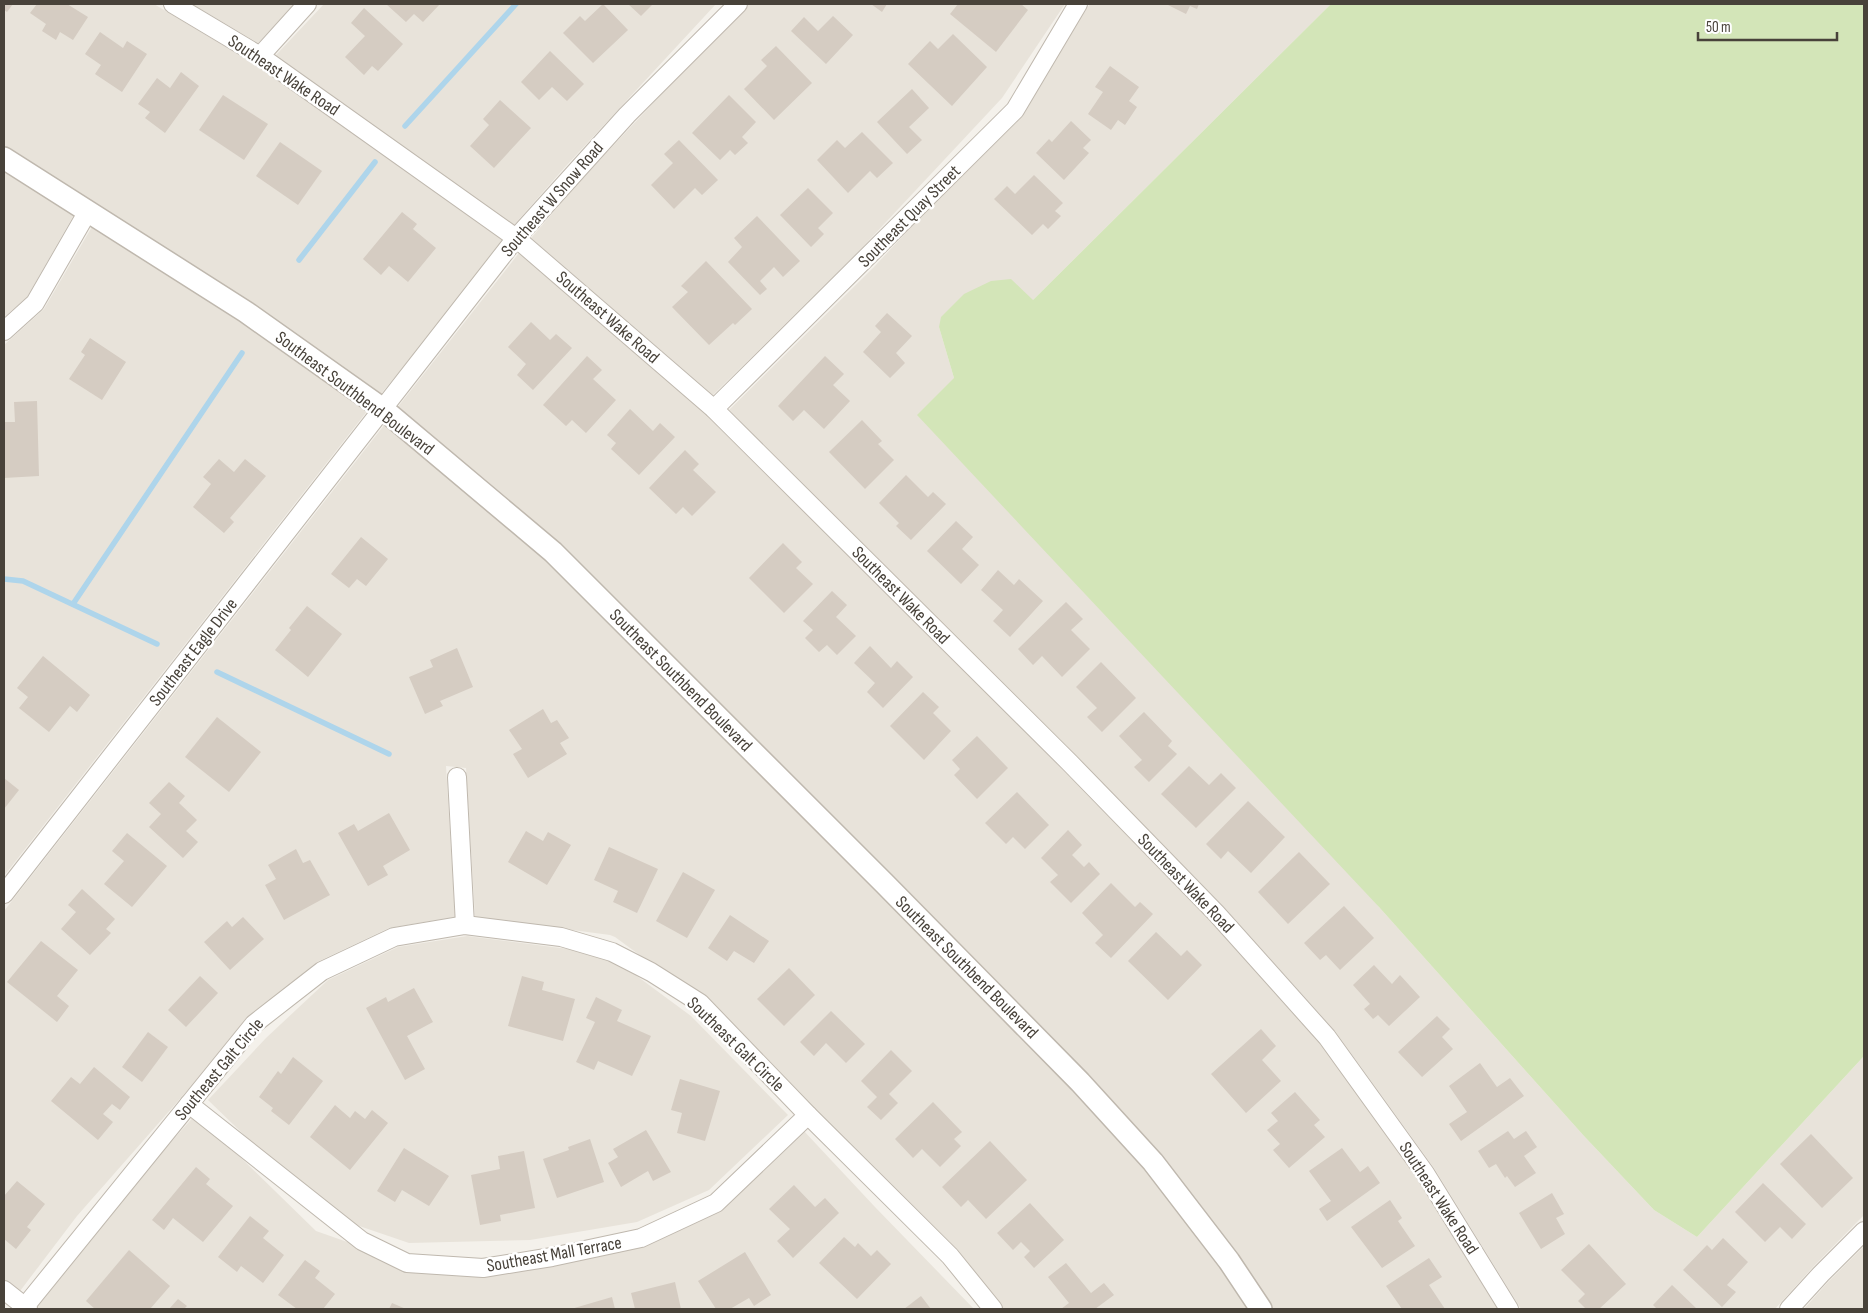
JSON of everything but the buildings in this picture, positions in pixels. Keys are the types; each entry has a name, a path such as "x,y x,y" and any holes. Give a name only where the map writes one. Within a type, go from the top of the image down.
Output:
{"street":[{"name":"Southeast Wake Road","path":"173,4 260,56 516,238 714,409 1216,913 1292,997 1327,1037 1425,1173 1509,1309"},
{"path":"260,56 307,4"},
{"name":"Southeast W Snow Road","path":"383,409 435,345 516,238 620,122 738,4"},
{"name":"Southeast Quay Street","path":"714,409 1015,110 1078,4"},
{"name":"Southeast Southbend Boulevard","path":"4,158 246,312 383,409 553,552 1080,1082 1153,1162 1229,1261 1261,1309"},
{"path":"4,331 35,304 88,211"},
{"name":"Southeast Eagle Drive","path":"4,894 383,409"},
{"path":"456,777 466,925"},
{"name":"Southeast Galt Circle","path":"25,1308 254,1024 322,972 394,937 466,925 561,937 612,952 651,972 700,1003 808,1115 950,1256 993,1309"},
{"name":"Southeast Mall Terrace","path":"189,1104 362,1241 407,1263 483,1268 552,1257 641,1238 716,1203 808,1115"},
{"path":"1789,1309 1864,1231"},
{"path":"4,1290 25,1308"}],"shaded area":[{"path":"4,4 154,4 254,64 502,240 427,338 380,395 84,197 4,146"},
{"path":"192,4 295,4 258,43"},
{"path":"324,4 716,4 514,225 276,55"},
{"path":"746,4 1065,4 1002,98 858,252 713,395 531,238 581,180"},
{"path":"1090,4 1331,4 1033,300 939,327 954,378 1379,907 1584,1136 1654,1210 1697,1237 1864,1056 1864,1215 1775,1309 1521,1309 1434,1168 1335,1031 1223,906 729,410 874,267 1018,112"},
{"path":"4,169 75,213 27,297 4,317"},
{"path":"93,225 241,320 368,410 4,876 4,345 44,309"},
{"path":"519,253 708,416 1063,770 1209,919 1320,1043 1417,1178 1498,1309 1273,1309 1236,1255 1161,1156 397,408"},
{"path":"385,424 546,559 1073,1089 1145,1168 1221,1266 1250,1309 1001,1309 704,1002 610,935 475,917 466,768 446,766 455,917 389,928 317,962 251,1023 186,1092 77,1216 17,1295 4,1285 4,911"},
{"path":"467,936 607,954 691,1016 788,1115 709,1190 637,1222 530,1240 409,1243 327,1215 208,1100 266,1038 328,980 398,947"},
{"path":"196,1114 316,1231 410,1264 533,1260 723,1207 803,1130 974,1309 34,1309 93,1230"},
{"path":"1864,1246 1864,1309 1804,1309 1828,1282"}],"green space":[{"path":"1331,4 1864,4 1864,1056 1697,1237 1654,1210 1584,1136 1379,907 917,415 954,378 939,327 941,317 964,294 991,281 1011,279 1033,300"}],"waterway":[{"path":"405,126 516,4"},
{"path":"299,260 375,162"},
{"path":"73,604 242,353"},
{"path":"4,579 23,581 157,644"},
{"path":"217,672 389,754"}]}
